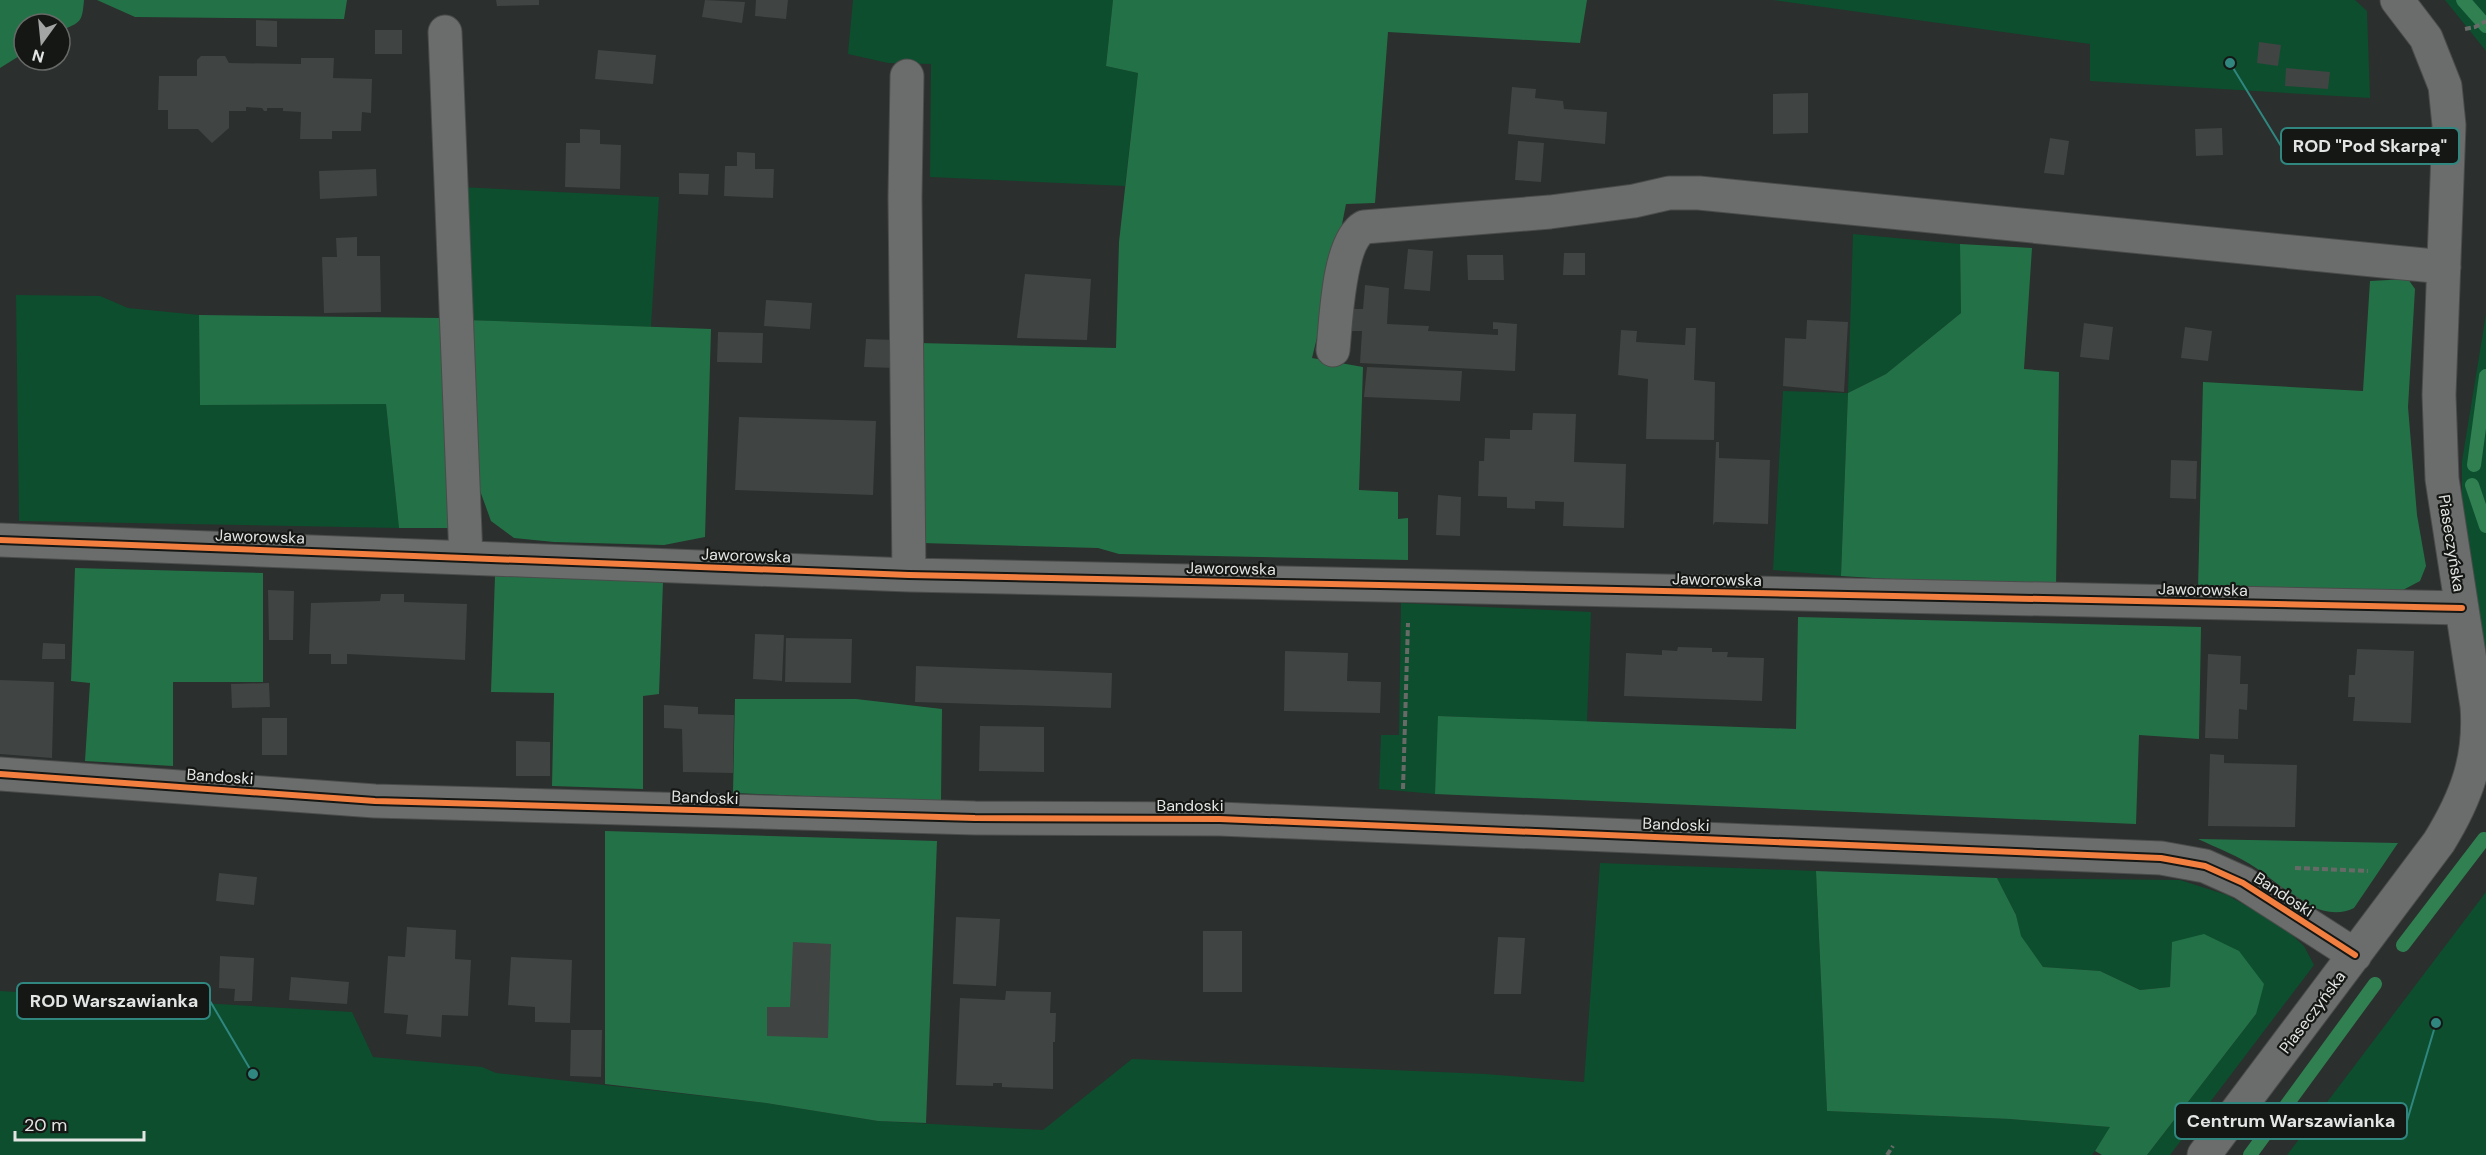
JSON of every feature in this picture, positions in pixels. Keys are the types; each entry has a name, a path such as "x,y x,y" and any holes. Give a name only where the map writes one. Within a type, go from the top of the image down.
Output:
{"street":[{"name":"Piaseczyńska","path":"2204,1155 2439,842 2455,816 2468,786 2477,751 2479,729 2442,479 2439,395 2449,125 2445,86 2426,38 2397,0"},
{"path":"445,32 466,558"},
{"path":"907,76 905,197 909,574"},
{"path":"1334,350 1338,284 1352,241 1364,228 1372,225 1550,212 1634,201 1670,193 1699,193 2444,267"},
{"name":"Jaworowska","path":"0,540 909,574 2462,608"},
{"name":"Bandoski","path":"0,774 387,801 975,819 1220,819 2161,858 2205,866 2243,883 2355,956"}],"path":[{"path":"1402,826 1409,586"},
{"path":"1887,1155 1893,1146"}],"green space":[{"path":"0,0 84,0 81,18 72,26 72,12 12,12 12,60 0,68"},
{"path":"97,0 347,0 344,19 135,17"},
{"path":"853,0 1113,0 1106,66 1138,73 1125,186 930,177 931,64 888,63 848,54"},
{"path":"1113,0 1587,0 1580,43 1388,32 1375,203 1346,204 1312,358 1363,367 1359,490 1398,492 1398,519 1408,518 1408,560 1119,554 1098,548 921,543 919,343 1116,348 1119,242 1138,73 1106,66"},
{"path":"1773,0 2355,0 2367,11 2370,98 2090,81 2090,44"},
{"path":"2445,0 2486,0 2486,51"},
{"path":"460,187 659,197 651,327 466,320"},
{"path":"1853,234 1960,244 1961,313 1886,374 1848,393"},
{"path":"1960,244 2032,248 2024,369 2059,372 2056,589 1841,576 1848,393 1886,374 1961,313"},
{"path":"2408,279 2415,289 2408,407 2417,515 2426,566 2420,581 2401,591 2198,590 2203,382 2363,391 2370,281"},
{"path":"16,295 100,296 128,308 199,315 200,405 386,404 399,528 19,521"},
{"path":"2486,314 2486,657 2462,497 2462,461"},
{"path":"199,315 441,318 449,528 399,528 386,404 200,405"},
{"path":"466,320 711,329 705,537 664,545 554,542 514,538 491,521 479,488"},
{"path":"1783,391 1848,393 1841,576 1773,570"},
{"path":"75,568 263,573 263,682 173,682 173,766 85,761 90,683 71,681"},
{"path":"495,576 663,582 659,694 643,696 643,789 552,786 554,693 491,692"},
{"path":"1401,603 1591,612 1587,722 1439,716 1435,794 1379,789 1381,735 1399,735"},
{"path":"1798,617 2201,627 2199,739 2139,735 2136,824 1435,794 1438,716 1796,729"},
{"path":"735,699 856,699 942,709 941,802 733,793"},
{"path":"605,831 937,841 926,1123 878,1121 766,1103 605,1084"},
{"path":"2198,839 2398,843 2354,908 2341,912 2315,908 2249,864"},
{"path":"1600,863 1816,871 1827,1111 2010,1119 2111,1127 2092,1155 0,1155 0,991 352,1012 373,1057 482,1067 496,1073 766,1103 878,1121 1043,1130 1132,1059 1485,1074 1584,1082"},
{"path":"1816,871 1997,878 2016,915 2021,936 2043,967 2100,971 2140,990 2170,987 2172,942 2204,934 2239,951 2264,984 2256,1014 2147,1155 2102,1155 2095,1151 2110,1127 2010,1119 1827,1111"},
{"path":"1997,878 2180,880 2227,895 2282,926 2304,946 2314,965 2170,1155 2147,1155 2256,1014 2172,942 2170,987 2140,990 2100,971 2043,967 2020,936 2016,915"},
{"path":"2486,892 2486,1155 2287,1155"}],"building":[{"path":"496,0 539,0 539,5 497,6"},
{"path":"705,0 745,2 742,23 702,17"},
{"path":"756,0 788,0 786,19 755,16"},
{"path":"256,20 277,21 277,47 256,46"},
{"path":"375,30 402,30 402,54 375,54"},
{"path":"2259,42 2281,45 2278,66 2257,63"},
{"path":"598,50 656,55 653,84 595,79"},
{"path":"201,56 225,56 229,63 301,64 301,58 334,58 333,78 372,79 371,113 362,112 361,131 332,131 332,139 300,139 301,112 283,111 283,108 267,108 267,111 264,111 262,108 246,107 246,111 229,111 229,128 212,143 198,129 168,129 168,110 158,110 159,76 197,76 197,60"},
{"path":"2286,68 2330,72 2328,89 2285,86"},
{"path":"1512,87 1536,89 1535,98 1563,101 1564,109 1607,112 1605,144 1508,134"},
{"path":"1808,93 1808,133 1773,134 1773,94"},
{"path":"2222,128 2223,155 2196,156 2195,129"},
{"path":"580,129 600,130 600,144 621,145 620,189 565,187 566,143 580,143"},
{"path":"2050,138 2069,141 2064,175 2044,173"},
{"path":"1518,141 1544,143 1541,182 1515,180"},
{"path":"737,152 755,153 755,169 774,169 773,198 724,196 725,166 737,166"},
{"path":"376,169 377,196 320,199 319,171"},
{"path":"679,173 709,174 708,195 679,194"},
{"path":"357,237 357,256 380,256 381,312 324,313 322,257 337,257 336,238"},
{"path":"1408,249 1433,251 1430,291 1404,289"},
{"path":"1564,253 1585,253 1585,275 1563,275"},
{"path":"1467,255 1503,255 1504,280 1468,280"},
{"path":"1025,274 1091,279 1087,340 1017,338"},
{"path":"1365,285 1389,288 1387,324 1429,326 1428,331 1498,335 1498,329 1493,329 1493,322 1517,324 1515,371 1360,363 1362,331 1350,331 1352,309 1363,309"},
{"path":"766,300 812,303 810,329 764,326"},
{"path":"1807,320 1848,322 1844,392 1783,386 1785,338 1806,339"},
{"path":"2084,323 2113,327 2109,360 2080,357"},
{"path":"2185,327 2212,331 2208,361 2181,358"},
{"path":"1686,328 1696,328 1694,380 1715,382 1714,440 1646,439 1648,379 1618,375 1621,330 1637,331 1636,342 1685,345"},
{"path":"718,332 763,333 762,363 717,362"},
{"path":"866,339 896,340 895,368 864,367"},
{"path":"1367,367 1462,371 1460,401 1364,397"},
{"path":"1533,413 1576,414 1574,462 1626,464 1624,528 1563,526 1564,502 1535,501 1535,509 1507,508 1507,497 1478,496 1479,461 1484,461 1485,438 1510,439 1510,430 1532,430"},
{"path":"739,417 876,421 873,495 735,490"},
{"path":"1716,442 1719,442 1719,458 1770,460 1768,524 1715,522 1713,525"},
{"path":"2171,460 2197,461 2196,499 2170,498"},
{"path":"1438,495 1461,497 1460,536 1436,535"},
{"path":"268,590 294,591 293,640 269,640"},
{"path":"381,594 404,594 404,602 467,604 465,660 347,654 347,664 331,664 331,654 309,654 311,603 380,601"},
{"path":"755,634 784,635 782,681 753,679"},
{"path":"786,638 852,639 851,683 785,682"},
{"path":"43,643 65,644 65,659 42,659"},
{"path":"1678,647 1712,648 1712,652 1728,652 1727,657 1764,658 1762,701 1624,696 1626,653 1662,655 1662,650 1677,651"},
{"path":"2357,649 2414,651 2411,723 2353,721 2355,697 2348,697 2349,675 2355,675"},
{"path":"1285,651 1348,653 1347,681 1381,682 1380,713 1284,711"},
{"path":"2208,654 2241,656 2240,684 2248,684 2247,710 2239,709 2238,739 2205,738"},
{"path":"916,666 1112,673 1111,708 915,702"},
{"path":"0,680 54,682 52,758 0,754"},
{"path":"269,683 270,707 232,708 231,684"},
{"path":"664,705 698,707 698,714 734,715 733,773 683,772 682,729 664,728"},
{"path":"262,718 287,718 287,755 262,755"},
{"path":"980,726 1044,727 1044,772 979,771"},
{"path":"516,741 550,742 550,776 516,776"},
{"path":"2210,754 2224,755 2224,763 2297,765 2295,827 2208,826"},
{"path":"219,873 257,877 254,905 216,901"},
{"path":"956,917 1000,919 996,986 953,984"},
{"path":"407,927 456,930 455,959 471,960 468,1016 442,1015 441,1037 406,1034 408,1015 384,1013 388,956 405,957"},
{"path":"1203,931 1242,931 1242,992 1203,992"},
{"path":"1498,937 1525,938 1521,994 1494,994"},
{"path":"793,942 831,944 828,1038 767,1036 767,1007 790,1007"},
{"path":"220,956 254,958 252,1001 234,1001 235,989 219,988"},
{"path":"511,957 572,960 570,1023 535,1022 535,1007 508,1005"},
{"path":"291,977 349,982 347,1004 289,1000"},
{"path":"1006,991 1051,992 1050,1013 1056,1013 1055,1042 1053,1042 1053,1089 1002,1087 1002,1083 993,1083 993,1086 956,1085 960,998 1005,1000"},
{"path":"571,1030 602,1030 601,1077 570,1076"}],"waterway":[{"path":"2463,0 2486,26"},
{"path":"2474,465 2486,376"},
{"path":"2472,485 2486,526"},
{"path":"2403,945 2484,839"},
{"path":"2250,1155 2375,984"}],"cycle path":[{"path":"0,540 909,575 2462,608"},
{"path":"0,774 375,801 975,818 1220,819 2161,858 2205,866 2243,883 2355,955"}],"place":[{"name":"ROD \"Pod Skarpą\"","path":"2230,63"},
{"name":"Centrum Warszawianka","path":"2436,1023"},
{"name":"ROD Warszawianka","path":"253,1074"}]}
